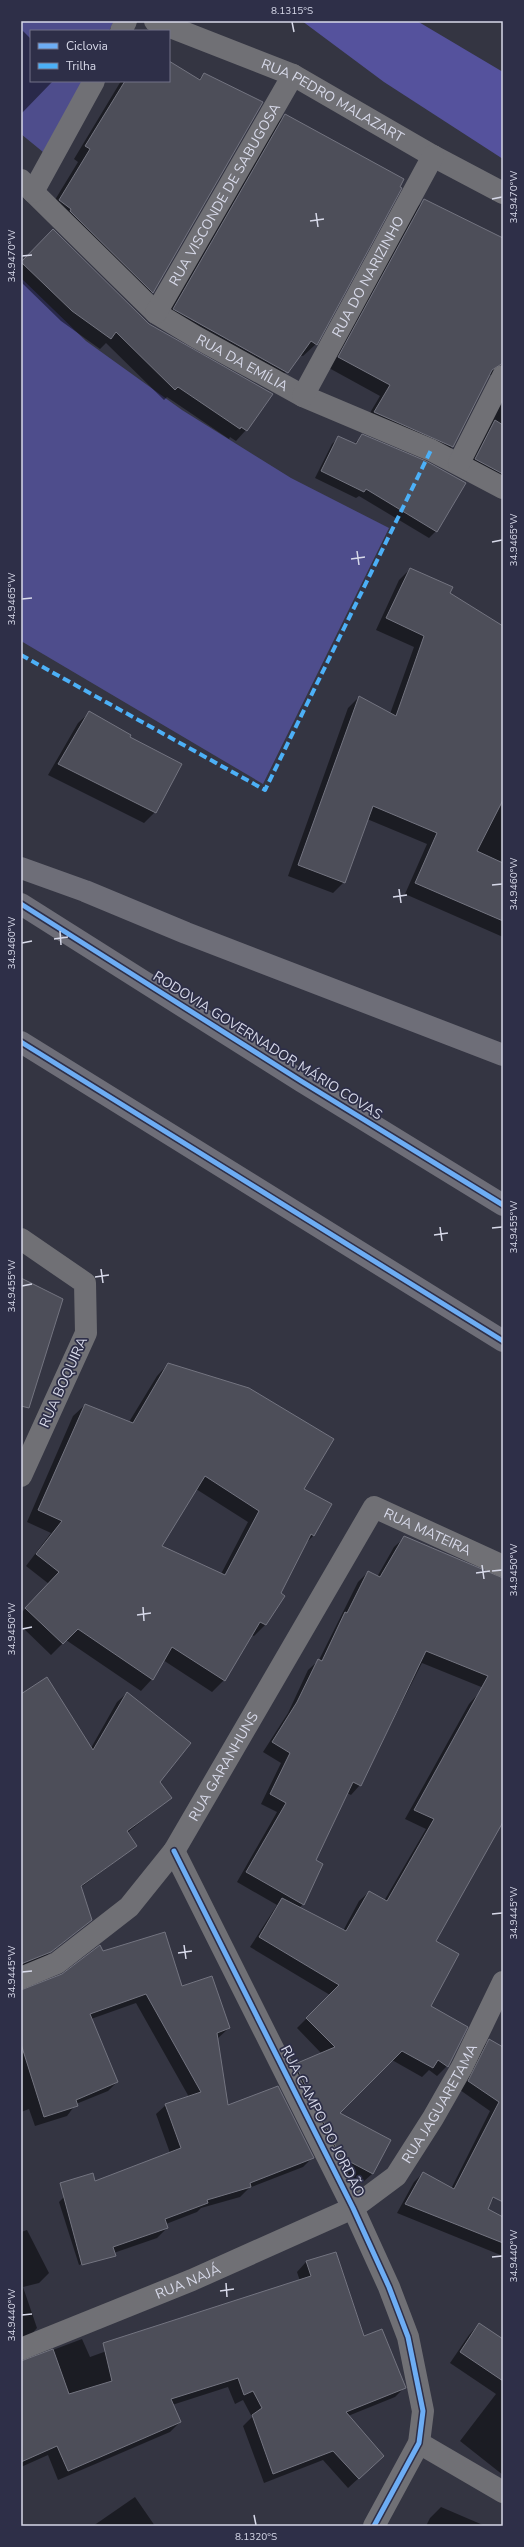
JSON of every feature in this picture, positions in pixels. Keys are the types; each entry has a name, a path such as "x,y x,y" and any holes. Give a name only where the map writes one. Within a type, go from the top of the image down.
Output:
{"highway":[{"path":"21,868 85,891 186,933 503,1054"},
{"name":"RODOVIA GOVERNADOR MÁRIO COVAS","path":"21,904 301,1081 503,1205"},
{"path":"21,1042 435,1297 503,1341"},
{"path":"435,1297 503,1323"}],"street":[{"path":"122,30 126,21"},
{"name":"RUA PEDRO MALAZART","path":"155,21 293,75 433,156 503,193"},
{"name":"RUA VISCONDE DE SABUGOSA","path":"156,313 293,75"},
{"path":"27,186 93,82"},
{"name":"RUA DO NARIZINHO","path":"302,396 433,156"},
{"name":"RUA DA EMÍLIA","path":"27,186 156,313 302,396 459,463 503,488"},
{"path":"459,463 503,376"},
{"name":"RUA BOQUIRA","path":"21,1239 85,1283 86,1333 21,1476"},
{"name":"RUA MATEIRA","path":"374,1507 503,1566"},
{"name":"RUA GARANHUNS","path":"21,1978 57,1963 129,1907 174,1852 374,1507"},
{"name":"RUA CAMPO DO JORDÃO","path":"174,1852 353,2208 390,2287 408,2337 423,2411 419,2443"},
{"name":"RUA JAGUARETAMA","path":"353,2208 396,2176 434,2118 462,2067 503,1982"},
{"name":"RUA NAJÁ","path":"21,2349 192,2280 353,2208"},
{"path":"374,2526 419,2443 503,2492"}],"shaded area":[{"path":"21,21 114,21 110,30 30,30 30,82 82,82 43,152 21,134"},
{"path":"302,21 417,21 503,72 503,159 384,82"},
{"path":"21,278 86,341 182,410 291,478 389,528 263,784 21,641"}],"building":[{"path":"170,62 200,80 204,73 263,102 153,293 70,211 71,209 59,200 90,149 85,146 124,82 170,82"},
{"path":"285,114 404,179 400,187 402,188 317,345 311,341 288,373 173,309"},
{"path":"424,199 503,238 503,363 492,370 453,447 374,412 390,385 338,357"},
{"path":"53,229 149,324 273,394 247,431 241,427 240,429 178,387 175,390 116,332 111,339 72,311 21,262"},
{"path":"495,420 503,425 503,474 475,459"},
{"path":"362,434 426,461 466,483 437,532 366,489 364,492 321,471 338,436 356,444"},
{"path":"410,568 453,587 450,593 503,626 503,800 477,851 503,863 503,921 415,883 437,833 373,806 345,883 298,865 359,696 396,716 424,636 386,618"},
{"path":"89,711 131,735 130,737 182,764 156,813 58,764"},
{"path":"21,1278 63,1299 29,1408 21,1406"},
{"path":"168,1363 249,1388 334,1439 304,1489 332,1504 314,1536 311,1534 281,1593 285,1596 266,1625 260,1622 225,1681 172,1647 153,1680 78,1629 63,1644 25,1608 59,1572 36,1554 62,1521 38,1510 85,1404 133,1423","holes":["205,1476 259,1511 225,1575 162,1546"]},
{"path":"404,1536 503,1578 503,1822 436,1941 459,1954 431,2006 468,2027 448,2067 438,2060 433,2068 402,2051 340,2113 391,2140 373,2174 341,2157 295,2064 335,2047 306,2018 339,1985 259,1937 282,1898 346,1931 369,1891 387,1901 434,1819 414,1810 488,1676 426,1651 361,1786 353,1782 316,1860 323,1864 304,1905 246,1872 286,1803 270,1794 290,1753 272,1742 297,1702 318,1659 322,1661 345,1612 347,1613 368,1571 380,1577"},
{"path":"47,1677 93,1750 127,1692 191,1743 160,1782 172,1798 127,1831 137,1846 81,1886 92,1920 51,1952 21,1964 21,1694"},
{"path":"165,1932 182,1986 212,1976 230,2028 217,2033 228,2105 278,2086 314,2158 250,2183 251,2187 207,2200 208,2203 165,2219 168,2228 113,2247 116,2256 82,2265 60,2183 93,2173 95,2181 181,2148 165,2104 201,2092 146,1994 90,2014 118,2082 76,2100 78,2106 44,2117 21,2044 21,1990 62,1974 100,1945 103,1951"},
{"path":"489,2039 503,2047 503,2202 493,2197 488,2209 503,2217 503,2243 405,2204 423,2172 454,2189 499,2102 468,2081"},
{"path":"336,2252 364,2336 382,2329 406,2388 346,2412 384,2456 359,2479 333,2451 273,2474 252,2415 262,2408 253,2391 244,2395 238,2378 171,2399 181,2422 68,2471 57,2446 21,2462 21,2361 53,2349 69,2394 112,2381 103,2343 311,2276 306,2261"},
{"path":"479,2323 503,2339 503,2381 460,2352"}],"marked path":[{"path":"21,655 265,790 431,450"}],"cycle path":[{"path":"21,904 301,1081 503,1205"},
{"path":"21,1042 503,1341"},
{"path":"174,1851 353,2208 389,2287 408,2337 423,2411 419,2443 374,2526"}]}
